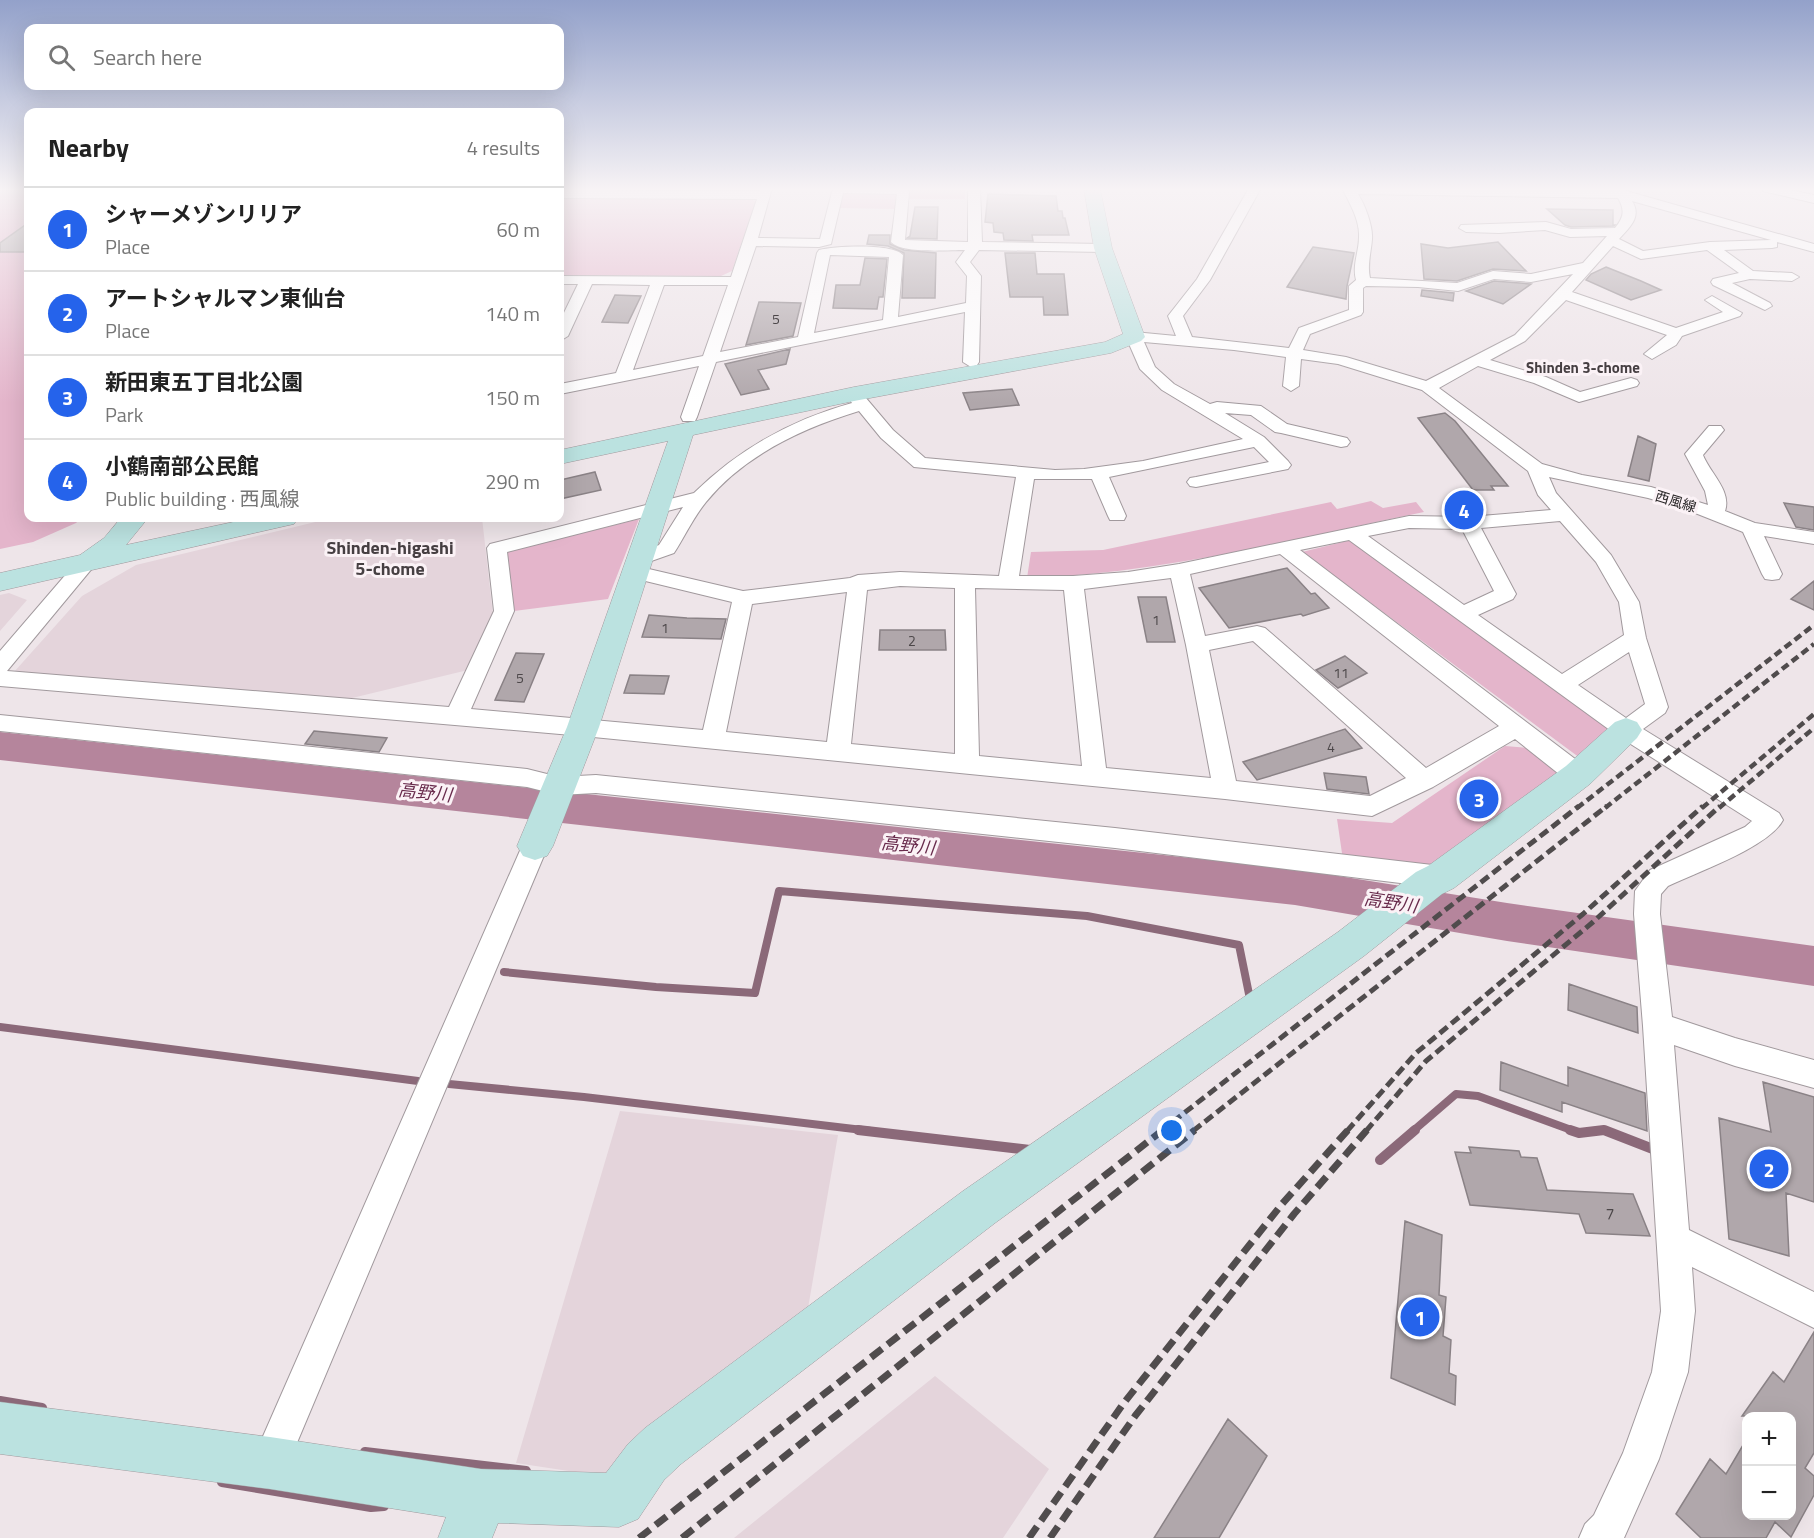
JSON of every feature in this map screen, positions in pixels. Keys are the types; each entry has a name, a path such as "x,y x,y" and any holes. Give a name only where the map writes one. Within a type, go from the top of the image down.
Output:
{"street":[{"path":"270,1463 536,844 583,727 743,260"},
{"path":"805,340 823,260"},
{"path":"890,323 896,260"},
{"path":"971,362 974,276 988,263 986,260"},
{"path":"1107,260 1134,337 1148,369 1168,387 1258,441 1282,465 1196,482"},
{"path":"1187,342 1175,316 1203,280 1214,260"},
{"path":"1362,260 1360,274 1364,282"},
{"path":"1428,387 1520,338 1593,260"},
{"path":"1652,260 1668,267"},
{"path":"1729,260 1750,275"},
{"path":"1291,386 1294,354 1304,331 1356,312 1356,286 1364,282 1418,283 1458,287 1492,275 1531,278 1586,267"},
{"path":"1765,306 1718,282 1750,275 1792,277"},
{"path":"564,280 736,281"},
{"path":"564,328 587,280"},
{"path":"622,377 659,280"},
{"path":"1563,294 1676,333 1735,313 1712,300"},
{"path":"564,388 973,306"},
{"path":"1652,354 1671,342 1676,333"},
{"path":"564,445 686,424 858,400 1111,347 1134,337"},
{"path":"0,1428 270,1463 473,1517 619,1500 646,1462 663,1446 979,1207 1358,938 1578,775 1626,730 1657,706 1635,638 1629,602 1604,558 1547,495 1536,468 1428,387 1340,360 1234,345 1134,337 1104,339 971,362 686,424 564,457"},
{"path":"1477,361 1540,380 1579,397 1598,409"},
{"path":"1579,397 1631,383"},
{"path":"858,400 888,434 920,463 1053,476 1099,474 1258,441"},
{"path":"638,566 667,549 675,530 699,497 730,470 784,433 858,400"},
{"path":"1207,411 1217,407 1255,410 1281,428 1341,442"},
{"path":"1714,514 1719,498 1696,464 1694,454 1715,430"},
{"name":"西風線","path":"1536,468 1581,480 1651,493 1751,528 1814,538"},
{"path":"1008,583 1026,473"},
{"path":"1099,474 1117,516"},
{"path":"457,716 504,611 497,548 699,497"},
{"path":"638,566 743,598 858,582 900,579 1008,583 1073,582 1128,578 1179,570 1409,522 1469,523 1564,515"},
{"path":"0,665 97,551 115,522"},
{"path":"97,551 130,522"},
{"path":"0,582 97,551 215,522"},
{"path":"0,569 262,522"},
{"path":"1462,614 1506,594 1469,523"},
{"path":"1751,528 1772,574"},
{"path":"1353,534 1626,730 1770,820 1754,834 1659,878 1648,891 1647,914 1658,1026 1678,1311 1670,1372 1640,1459 1608,1529 1599,1538"},
{"path":"1284,547 1578,775"},
{"path":"1179,570 1197,645 1225,789"},
{"path":"965,580 967,764"},
{"path":"838,751 858,582"},
{"path":"1073,582 1095,776"},
{"path":"712,739 743,598"},
{"path":"1197,645 1257,633 1424,780"},
{"path":"1562,684 1635,638"},
{"path":"0,678 712,739 1225,789 1372,806 1424,780 1515,728"},
{"path":"0,723 527,777 558,788 608,785 1115,838 1435,880"},
{"path":"1658,1026 1735,1052 1814,1074"},
{"path":"1672,1239 1814,1311"}],"shaded area":[{"path":"0,260 24,260 24,522 77,522 33,542 0,549"},
{"path":"564,260 736,260 732,271 721,276 564,275"},
{"path":"1371,501 1383,508 1416,502 1424,512 1227,554 1128,570 1027,578 1031,552 1103,550 1331,502 1337,509"},
{"path":"639,519 608,599 514,611 505,552"},
{"path":"315,522 482,522 493,615 468,670 348,699 14,672 82,596 136,565"},
{"path":"1351,540 1612,729 1580,758 1302,552"},
{"path":"9,593 27,600 0,631 0,595"},
{"path":"1505,746 1528,748 1560,770 1557,779 1437,871 1343,860 1337,819 1392,823"},
{"path":"620,1111 838,1135 803,1337 608,1477 516,1463"},
{"path":"935,1376 1049,1469 1003,1538 734,1538"}],"building":[{"path":"865,260 887,260 883,297 879,297 877,309 833,308 836,285 860,285"},
{"path":"904,260 936,260 935,298 902,298"},
{"path":"1006,260 1036,260 1037,274 1064,274 1068,315 1044,315 1043,297 1010,297"},
{"path":"1305,260 1353,260 1346,299 1287,287"},
{"path":"1422,260 1515,260 1526,271 1493,269 1457,281 1424,279"},
{"path":"1606,267 1661,290 1631,300 1586,280 1591,274"},
{"path":"1494,281 1531,284 1503,304 1466,291"},
{"path":"1422,290 1454,293 1453,301 1421,296"},
{"path":"615,295 641,296 628,323 602,322"},
{"path":"759,302 801,303 793,336 746,345"},
{"path":"790,349 786,364 758,370 769,389 741,395 725,364"},
{"path":"1012,389 1019,405 970,410 963,393"},
{"path":"1445,413 1455,421 1508,486 1491,486 1494,490 1473,490 1418,418"},
{"path":"1638,436 1656,444 1649,481 1628,476"},
{"path":"595,472 601,490 564,498 564,479"},
{"path":"1784,503 1814,507 1814,530 1796,527"},
{"path":"1287,568 1311,594 1315,593 1329,608 1303,616 1301,614 1229,628 1199,588"},
{"path":"1814,581 1814,610 1791,599"},
{"path":"1138,597 1166,597 1175,642 1147,642"},
{"path":"649,615 726,619 721,639 642,637"},
{"path":"880,630 945,630 946,650 879,650"},
{"path":"516,653 544,654 524,702 495,700"},
{"path":"1345,656 1367,673 1338,688 1316,670"},
{"path":"630,675 669,676 664,694 624,693"},
{"path":"1345,729 1362,748 1257,780 1243,762"},
{"path":"314,731 387,738 379,752 305,744"},
{"path":"1324,773 1366,777 1369,794 1327,789"},
{"path":"1569,984 1637,1007 1638,1033 1568,1010"},
{"path":"1501,1062 1568,1086 1568,1067 1645,1093 1647,1131 1562,1102 1562,1112 1500,1090"},
{"path":"1763,1082 1814,1097 1814,1202 1786,1193 1789,1256 1729,1239 1719,1118 1771,1132"},
{"path":"1469,1147 1519,1151 1521,1157 1537,1158 1547,1190 1633,1194 1650,1236 1586,1233 1579,1214 1470,1205 1455,1152 1471,1153"},
{"path":"1405,1221 1442,1235 1439,1295 1446,1297 1443,1336 1451,1340 1449,1373 1456,1376 1455,1405 1391,1378"},
{"path":"1814,1332 1814,1453 1805,1468 1814,1476 1814,1495 1791,1537 1775,1522 1766,1538 1701,1538 1676,1514 1710,1459 1726,1474 1742,1447 1742,1520 1796,1520 1796,1412 1745,1412 1773,1372 1784,1382"},
{"path":"1228,1419 1267,1456 1219,1538 1154,1538"}],"waterway":[{"name":"高野川","path":"0,746 1295,887 1507,922 1814,966"},
{"path":"504,972 656,987 755,993 779,891 1087,916 1239,945 1250,999"},
{"path":"0,1027 418,1081"},
{"path":"449,1084 584,1097 871,1131"},
{"path":"1413,1131 1456,1094 1478,1096 1574,1131"},
{"path":"858,1130 1030,1150"},
{"path":"1380,1160 1415,1130"},
{"path":"1570,1130 1579,1133 1596,1131"},
{"path":"1596,1131 1607,1131"},
{"path":"1596,1131 1607,1131"},
{"path":"1607,1131 1658,1151"},
{"path":"0,1401 42,1408"},
{"path":"365,1452 526,1471"},
{"path":"222,1482 371,1507 384,1506"}],"railway":[{"path":"1577,808 1814,625"},
{"path":"1605,808 1814,644"},
{"path":"1702,808 1814,714"},
{"path":"1719,808 1814,728"},
{"path":"1161,1131 1579,806"},
{"path":"1193,1131 1607,806"},
{"path":"1347,1131 1416,1053 1583,914 1703,806"},
{"path":"1366,1131 1426,1061 1593,922 1720,806"},
{"path":"639,1538 1163,1130"},
{"path":"682,1538 1195,1130"},
{"path":"1029,1538 1123,1404 1282,1204 1348,1130"},
{"path":"1050,1538 1135,1416 1294,1214 1367,1130"}],"place":[{"name":"小鶴南部公民館","path":"1464,510"},
{"name":"新田東五丁目北公園","path":"1479,799"},
{"name":"アートシャルマン東仙台","path":"1769,1169"},
{"name":"シャーメゾンリリア","path":"1420,1317"}],"district":[{"name":"Shinden 3-chome","path":"1583,367"},
{"name":"Shinden-higashi 5-chome","path":"390,557"}]}
